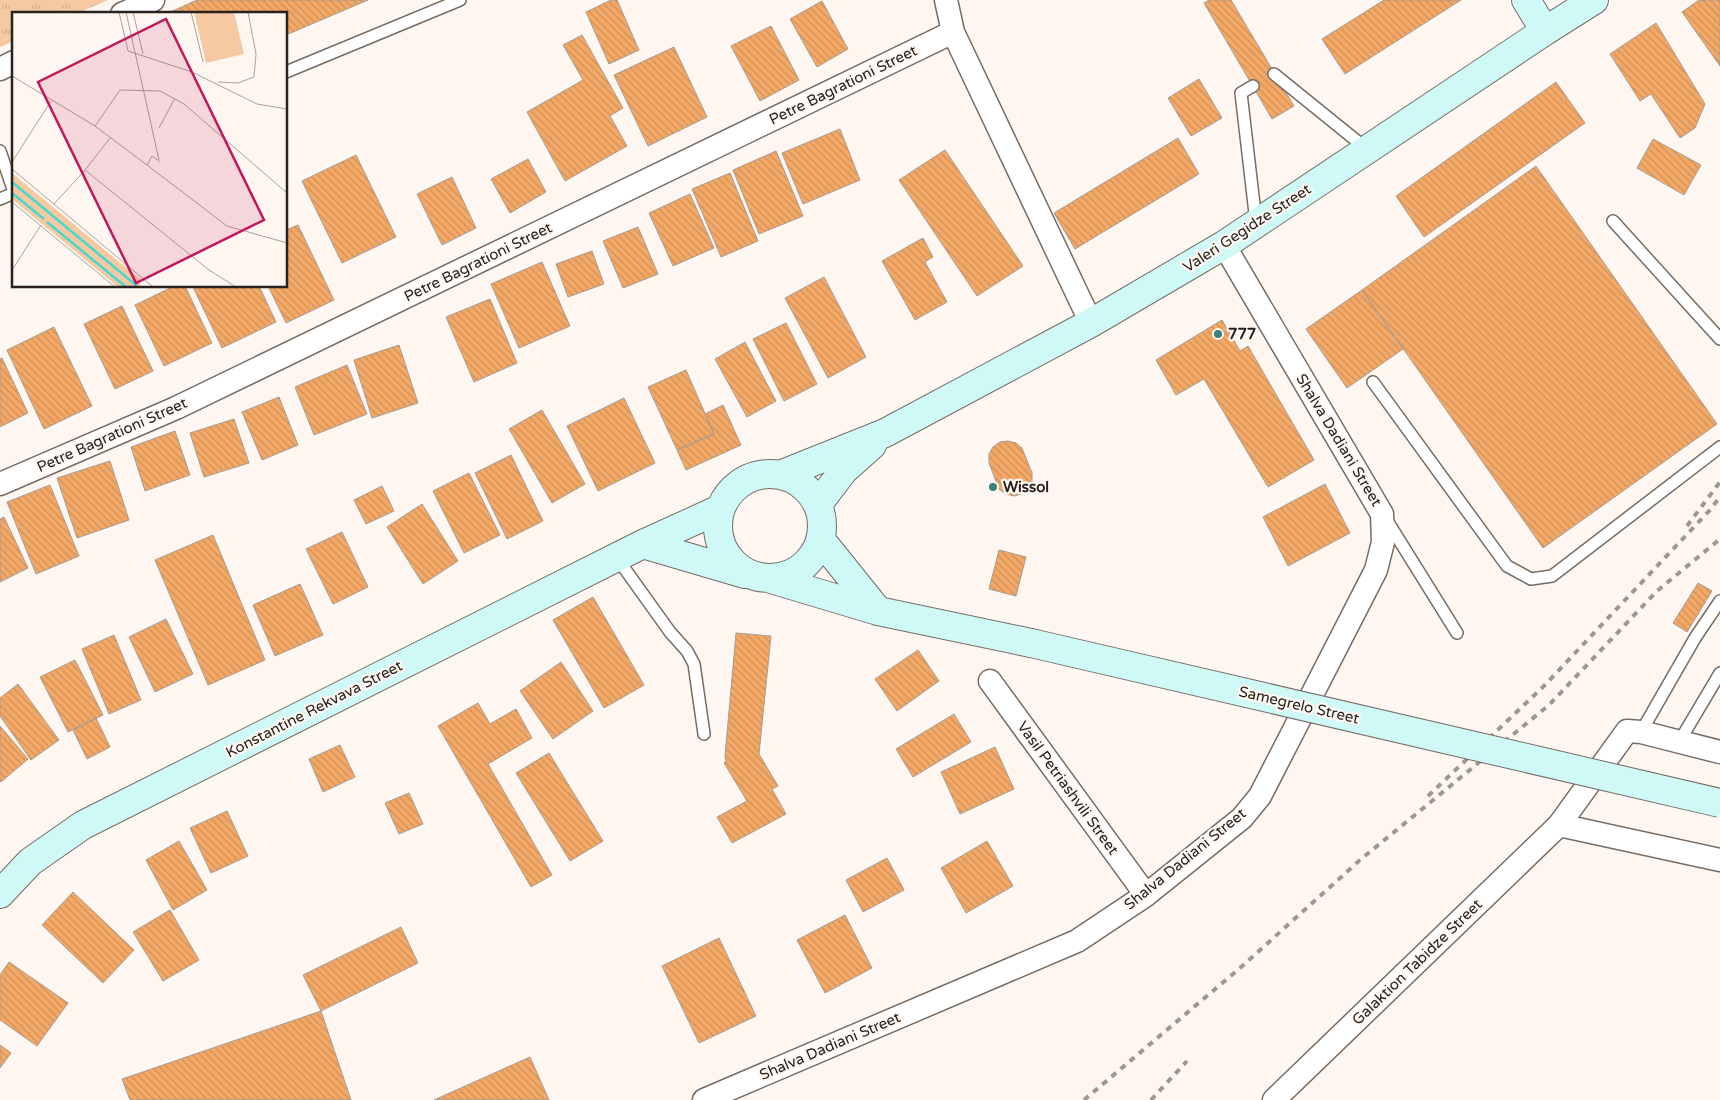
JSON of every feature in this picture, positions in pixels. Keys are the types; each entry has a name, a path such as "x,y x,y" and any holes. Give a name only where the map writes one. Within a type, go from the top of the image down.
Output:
{"main road":[{"path":"1526,0 1545,31"},
{"name":"Valeri Gegidze Street","path":"780,475 885,433 1092,323 1224,246 1594,0"},
{"name":"Valeri Gegidze Street","path":"818,504 844,470 885,433"},
{"path":"643,544 762,578 788,576 803,568 814,555 821,540 822,521 818,504 808,490 796,480 780,475 761,474 744,481 733,488 725,498 720,509 717,530 723,550 735,566 762,578"},
{"name":"Konstantine Rekvava Street","path":"0,894 30,862 83,824 643,544 720,509"},
{"path":"821,540 878,611"},
{"name":"Samegrelo Street","path":"762,578 878,611 1031,643 1720,803"}],"street":[{"path":"126,12 153,0"},
{"path":"946,0 953,32 1092,323"},
{"name":"Petre Bagrationi Street","path":"0,484 176,408 953,32"},
{"path":"0,69 12,63"},
{"name":"Shalva Dadiani Street","path":"704,1100 1077,941 1146,894 1242,818 1260,796 1376,570 1383,542 1382,514 1224,246"},
{"name":"Vasil Petriashvili Street","path":"990,681 1146,894"},
{"name":"Galaktion Tabidze Street","path":"1274,1100 1559,825 1627,731 1641,732"},
{"path":"1641,732 1720,752"},
{"path":"1559,825 1720,860"}],"lane":[{"path":"288,71 460,0"},
{"path":"1274,74 1368,150"},
{"path":"1253,86 1241,93 1257,224"},
{"path":"0,150 12,186"},
{"path":"0,199 12,193"},
{"path":"1613,221 1720,339"},
{"path":"1373,382 1507,566 1531,579 1552,576 1720,447"},
{"path":"1382,514 1457,633"},
{"path":"617,558 670,632 687,651 694,664 704,734"},
{"path":"1641,732 1695,638 1720,601"},
{"path":"1679,742 1720,673"}],"green space":[{"path":"0,0 108,0 81,12 12,12 12,42 0,47"}],"building":[{"path":"197,0 368,0 288,34 288,12 170,12"},
{"path":"611,0 617,0 639,50 609,64 586,12"},
{"path":"1209,0 1231,0 1294,106 1272,119 1204,3"},
{"path":"1384,0 1461,0 1345,74 1322,39"},
{"path":"1699,0 1720,0 1720,66 1682,12"},
{"path":"822,1 848,49 817,67 790,19"},
{"path":"1656,23 1705,104 1695,128 1680,138 1651,94 1640,101 1610,54"},
{"path":"771,26 799,80 760,101 731,46"},
{"path":"582,35 623,108 610,116 627,146 565,181 527,112 583,80 563,45"},
{"path":"674,47 707,117 648,146 614,75"},
{"path":"1199,79 1222,118 1191,136 1168,98"},
{"path":"1556,82 1585,123 1424,237 1396,196"},
{"path":"840,129 860,180 803,204 782,153"},
{"path":"1178,138 1199,174 1075,249 1054,213"},
{"path":"1653,139 1701,165 1684,195 1637,168"},
{"path":"945,150 1023,266 977,296 899,180"},
{"path":"776,151 803,216 759,234 733,170"},
{"path":"356,155 396,237 342,263 302,181"},
{"path":"528,159 546,192 510,213 491,179"},
{"path":"1536,166 1717,424 1543,548 1362,290"},
{"path":"730,173 758,241 721,257 692,189"},
{"path":"452,177 476,228 442,245 417,194"},
{"path":"690,194 714,248 673,266 649,213"},
{"path":"298,225 334,300 286,323 269,288 288,288 288,229"},
{"path":"638,227 658,274 623,288 603,241"},
{"path":"923,238 933,257 925,262 947,302 915,320 882,261"},
{"path":"592,251 604,284 568,297 556,264"},
{"path":"542,262 570,326 519,348 491,284"},
{"path":"824,277 866,357 828,378 785,298"},
{"path":"170,288 186,288 212,343 164,366 135,305"},
{"path":"193,288 260,288 276,322 222,348"},
{"path":"1362,290 1403,349 1347,388 1306,329"},
{"path":"490,299 517,363 474,382 446,317"},
{"path":"122,306 153,371 115,389 84,324"},
{"path":"1222,320 1240,351 1248,346 1314,460 1268,487 1204,379 1176,395 1156,360"},
{"path":"786,323 817,384 784,401 753,339"},
{"path":"54,327 92,406 44,429 7,350"},
{"path":"745,342 776,401 747,417 715,359"},
{"path":"399,345 418,403 372,418 354,360"},
{"path":"2,358 28,413 0,427 0,359"},
{"path":"347,365 367,414 314,435 295,387"},
{"path":"686,370 714,434 677,450 648,387"},
{"path":"279,397 298,445 262,460 242,412"},
{"path":"624,398 655,463 598,491 567,426"},
{"path":"723,405 741,445 686,470 677,450 714,434 705,414"},
{"path":"542,410 585,484 552,503 509,429"},
{"path":"234,419 249,463 204,477 190,433"},
{"path":"175,431 190,475 145,491 131,447"},
{"path":"1000,442 1016,443 1022,448 1032,473 1032,482 1028,489 1022,494 1014,496 1006,494 999,489 989,463 989,454 993,447"},
{"path":"511,455 543,521 507,539 475,473"},
{"path":"110,461 129,520 77,538 57,478"},
{"path":"469,473 500,535 464,553 433,491"},
{"path":"1325,484 1350,533 1288,566 1263,517"},
{"path":"50,485 79,556 36,574 7,502"},
{"path":"382,486 394,511 366,524 354,500"},
{"path":"422,504 458,561 423,584 387,527"},
{"path":"4,517 28,568 0,582 0,519"},
{"path":"342,532 368,587 333,604 306,549"},
{"path":"213,535 265,660 208,685 155,560"},
{"path":"999,550 1026,557 1016,596 989,589"},
{"path":"1698,583 1712,591 1687,632 1673,623"},
{"path":"300,584 323,635 275,656 253,605"},
{"path":"593,597 644,685 604,708 553,620"},
{"path":"166,619 193,674 155,692 129,637"},
{"path":"736,633 771,636 759,754 778,786 772,789 786,814 732,843 717,817 747,801 724,763 726,761"},
{"path":"114,635 141,700 109,714 82,649"},
{"path":"918,650 939,681 897,711 875,679"},
{"path":"75,660 103,715 68,732 40,677"},
{"path":"561,662 593,711 553,739 520,691"},
{"path":"18,684 59,740 31,760 0,716 0,698"},
{"path":"478,703 490,724 516,709 532,738 488,764 552,875 531,887 438,726"},
{"path":"954,714 971,742 913,777 896,749"},
{"path":"96,718 110,747 87,759 73,730"},
{"path":"0,726 28,759 1,782 0,781"},
{"path":"340,745 355,777 323,792 309,759"},
{"path":"995,747 1014,789 960,814 941,772"},
{"path":"549,753 603,841 570,861 516,773"},
{"path":"409,793 423,824 399,834 385,803"},
{"path":"227,811 248,856 211,873 190,828"},
{"path":"179,841 207,890 173,910 146,860"},
{"path":"987,841 1013,886 966,913 941,868"},
{"path":"887,858 904,890 863,912 846,880"},
{"path":"73,892 134,950 103,983 42,925"},
{"path":"170,910 199,960 163,981 133,932"},
{"path":"845,915 872,968 825,993 797,940"},
{"path":"401,927 418,963 321,1011 303,975"},
{"path":"719,938 756,1016 699,1043 662,966"},
{"path":"9,962 68,1003 37,1046 0,1020 0,975"},
{"path":"321,1011 351,1100 130,1100 122,1079"},
{"path":"0,1045 11,1053 0,1068"},
{"path":"530,1057 549,1100 434,1100"}],"railway":[{"path":"1687,526 1720,482"},
{"path":"1428,796 1543,687 1720,497"},
{"path":"1084,1100 1240,968 1360,860 1549,705 1657,591 1720,539"},
{"path":"1151,1100 1187,1061"}],"place":[{"name":"777","path":"1218,334"},
{"name":"Wissol","path":"993,487"}]}
